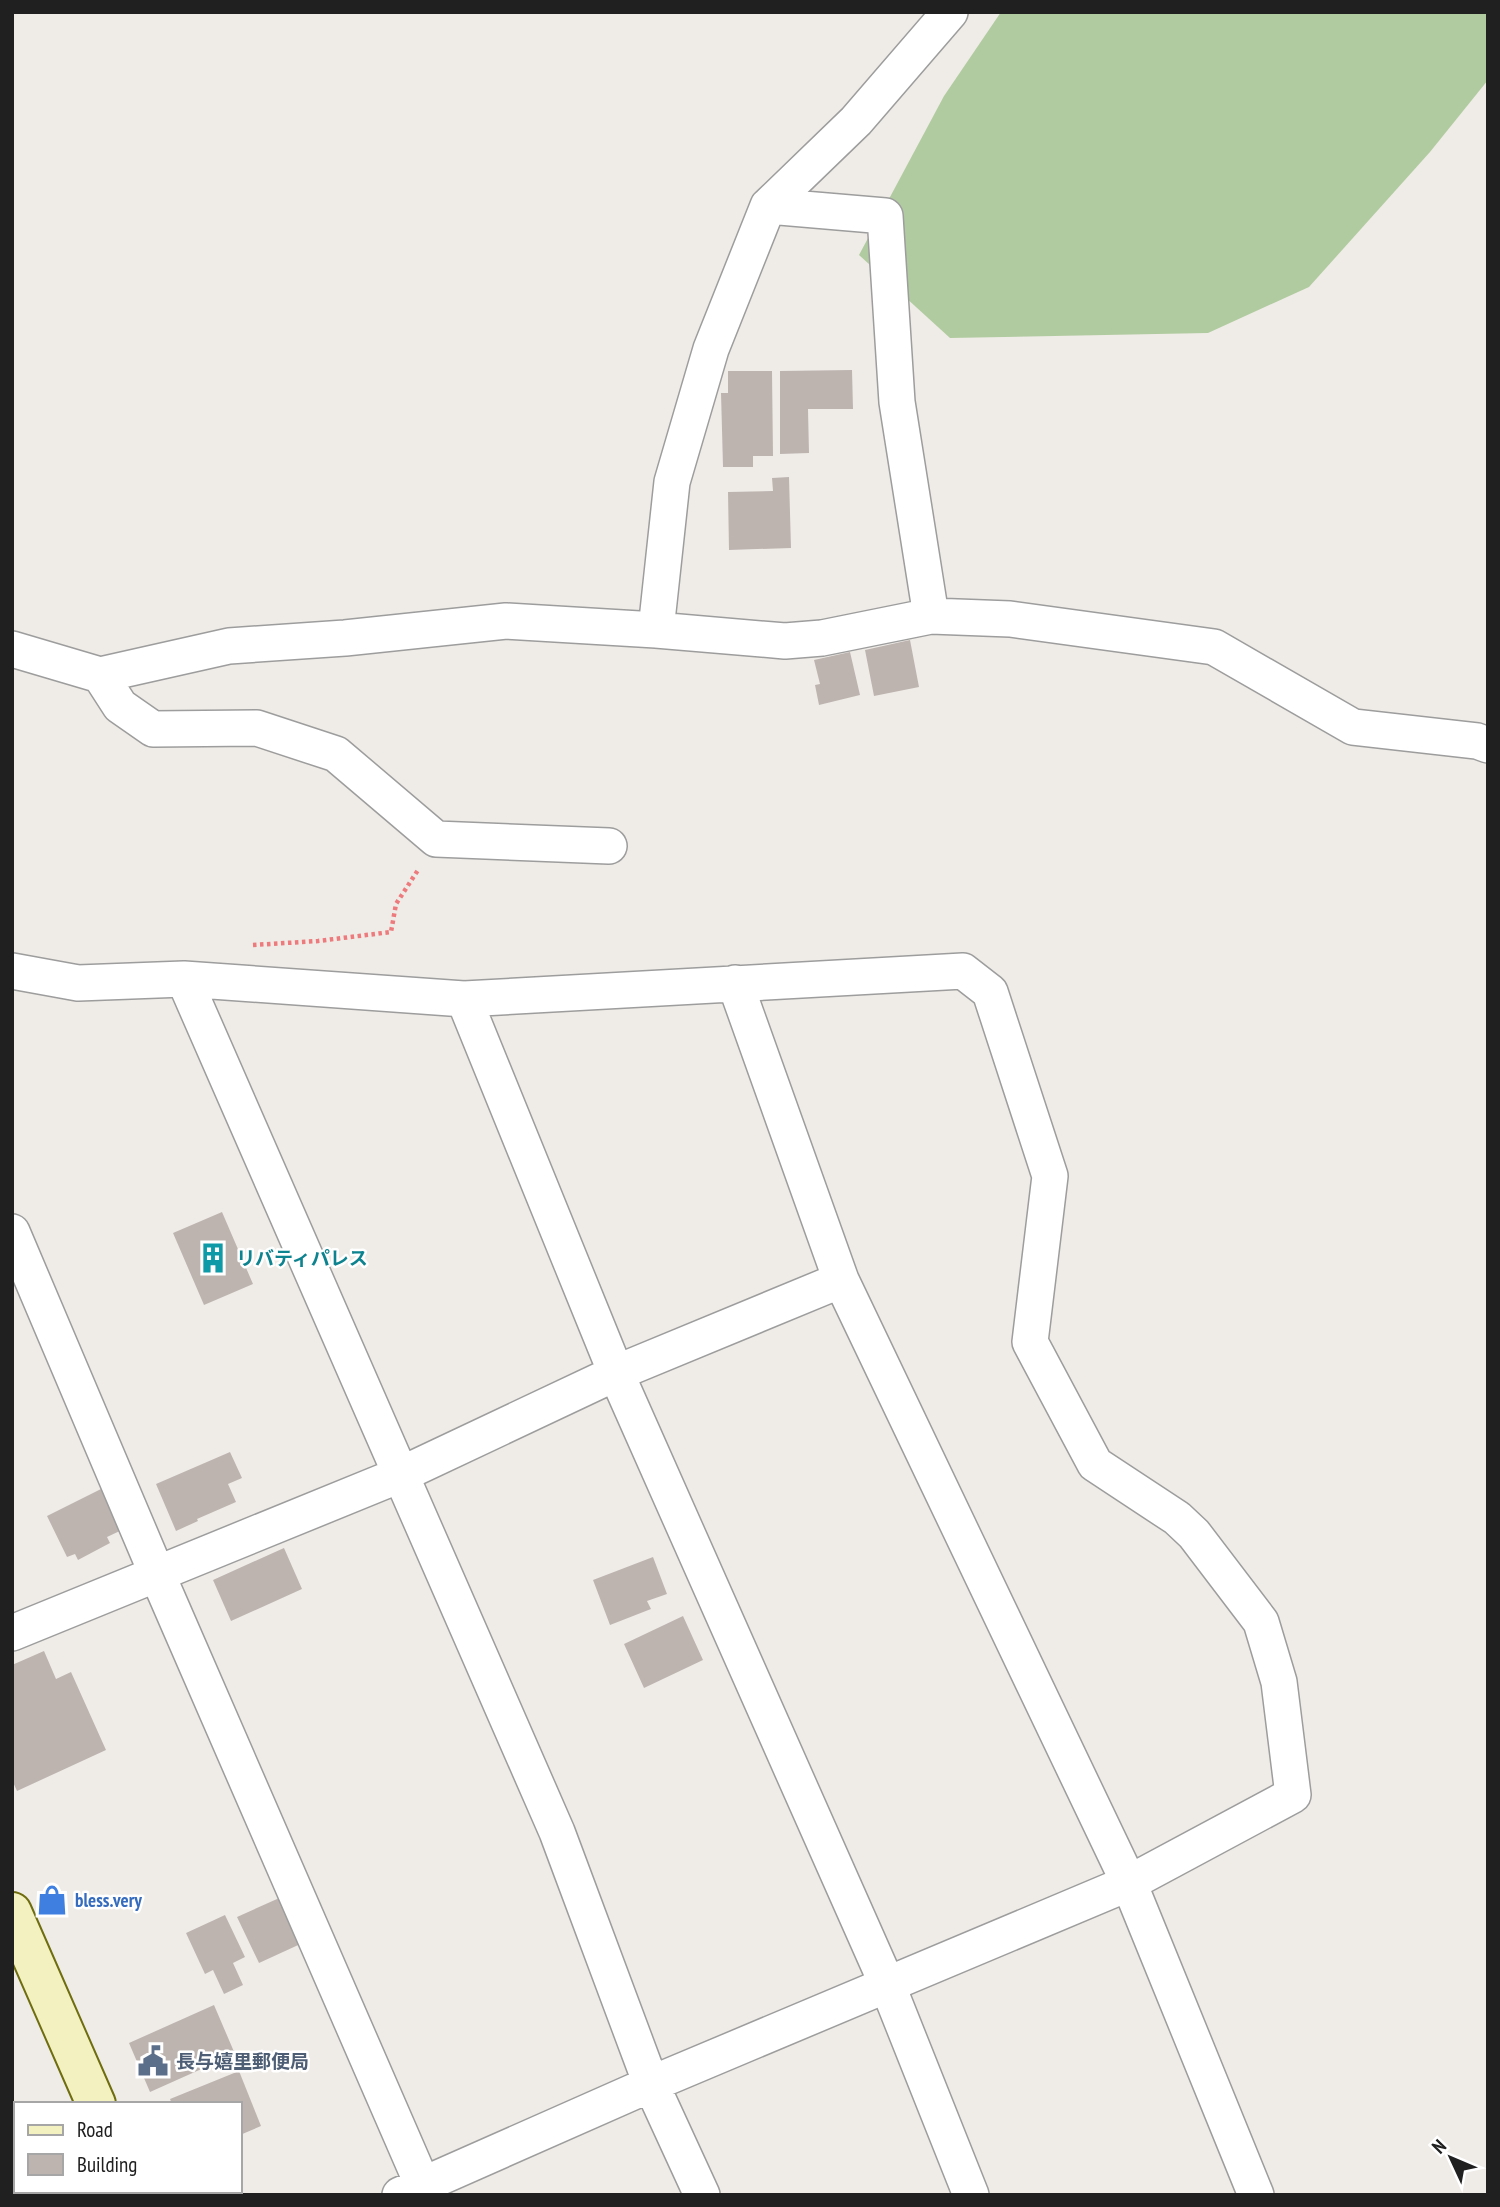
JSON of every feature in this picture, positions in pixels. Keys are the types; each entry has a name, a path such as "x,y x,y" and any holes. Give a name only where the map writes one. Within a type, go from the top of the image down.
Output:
{"street":[{"path":"656,629 672,482 711,349 768,206 856,121 950,12"},
{"path":"768,206 886,216 897,402 931,616"},
{"path":"12,649 100,675 229,646 345,638 506,621 656,629 785,641 822,638 931,616 1010,619 1214,647 1353,727 1477,741 1488,745"},
{"path":"100,675 120,706 153,729 257,728 336,754 436,839 609,846"},
{"path":"12,971 78,983 184,979 464,999 963,971 990,992 1050,1176 1030,1342 1095,1464 1177,1518 1194,1534 1261,1622 1279,1682 1293,1795 1129,1883 651,2084 416,2191 12,1232"},
{"path":"184,979 557,1832 651,2084 702,2195"},
{"path":"735,983 841,1280 1129,1883 1256,2195"},
{"path":"464,999 616,1373 887,1984 971,2195"},
{"path":"12,1633 402,1474 616,1373 841,1280"},
{"path":"12,1912 95,2102"}],"path":[{"path":"318,941 391,932 396,904 436,839"}],"green space":[{"path":"1001,12 1488,12 1488,80 1430,152 1309,287 1208,333 950,338 859,255 944,96"}],"building":[{"path":"852,370 853,409 808,409 809,453 780,454 780,371"},
{"path":"728,371 772,371 773,456 753,456 753,467 723,467 721,393 728,393"},
{"path":"789,477 791,548 729,550 728,492 773,491 772,478"},
{"path":"910,640 919,687 874,696 865,650"},
{"path":"850,652 860,695 819,705 815,685 820,684 814,660"},
{"name":"リバティパレス","path":"222,1212 253,1284 204,1305 173,1233"},
{"path":"230,1452 242,1478 228,1484 236,1502 176,1531 156,1484"},
{"path":"103,1488 124,1529 107,1537 110,1543 78,1560 75,1554 67,1557 47,1516"},
{"path":"284,1548 302,1589 231,1621 213,1580"},
{"path":"653,1557 667,1594 647,1601 651,1609 610,1625 593,1580"},
{"path":"683,1616 703,1660 644,1688 624,1644"},
{"path":"44,1651 56,1679 71,1672 106,1750 17,1791 12,1780 12,1665"},
{"path":"286,1895 307,1941 259,1963 237,1917"},
{"path":"225,1915 245,1957 233,1963 243,1985 224,1994 213,1970 205,1974 186,1933"},
{"path":"214,2005 235,2054 150,2092 129,2043"},
{"path":"239,2071 261,2126 242,2134 242,2102 171,2102 170,2099"}],"place":[{"name":"リバティパレス","path":"213,1258"},
{"name":"bless.very","path":"52,1900"},
{"name":"長与嬉里郵便局","path":"153,2061"}]}
